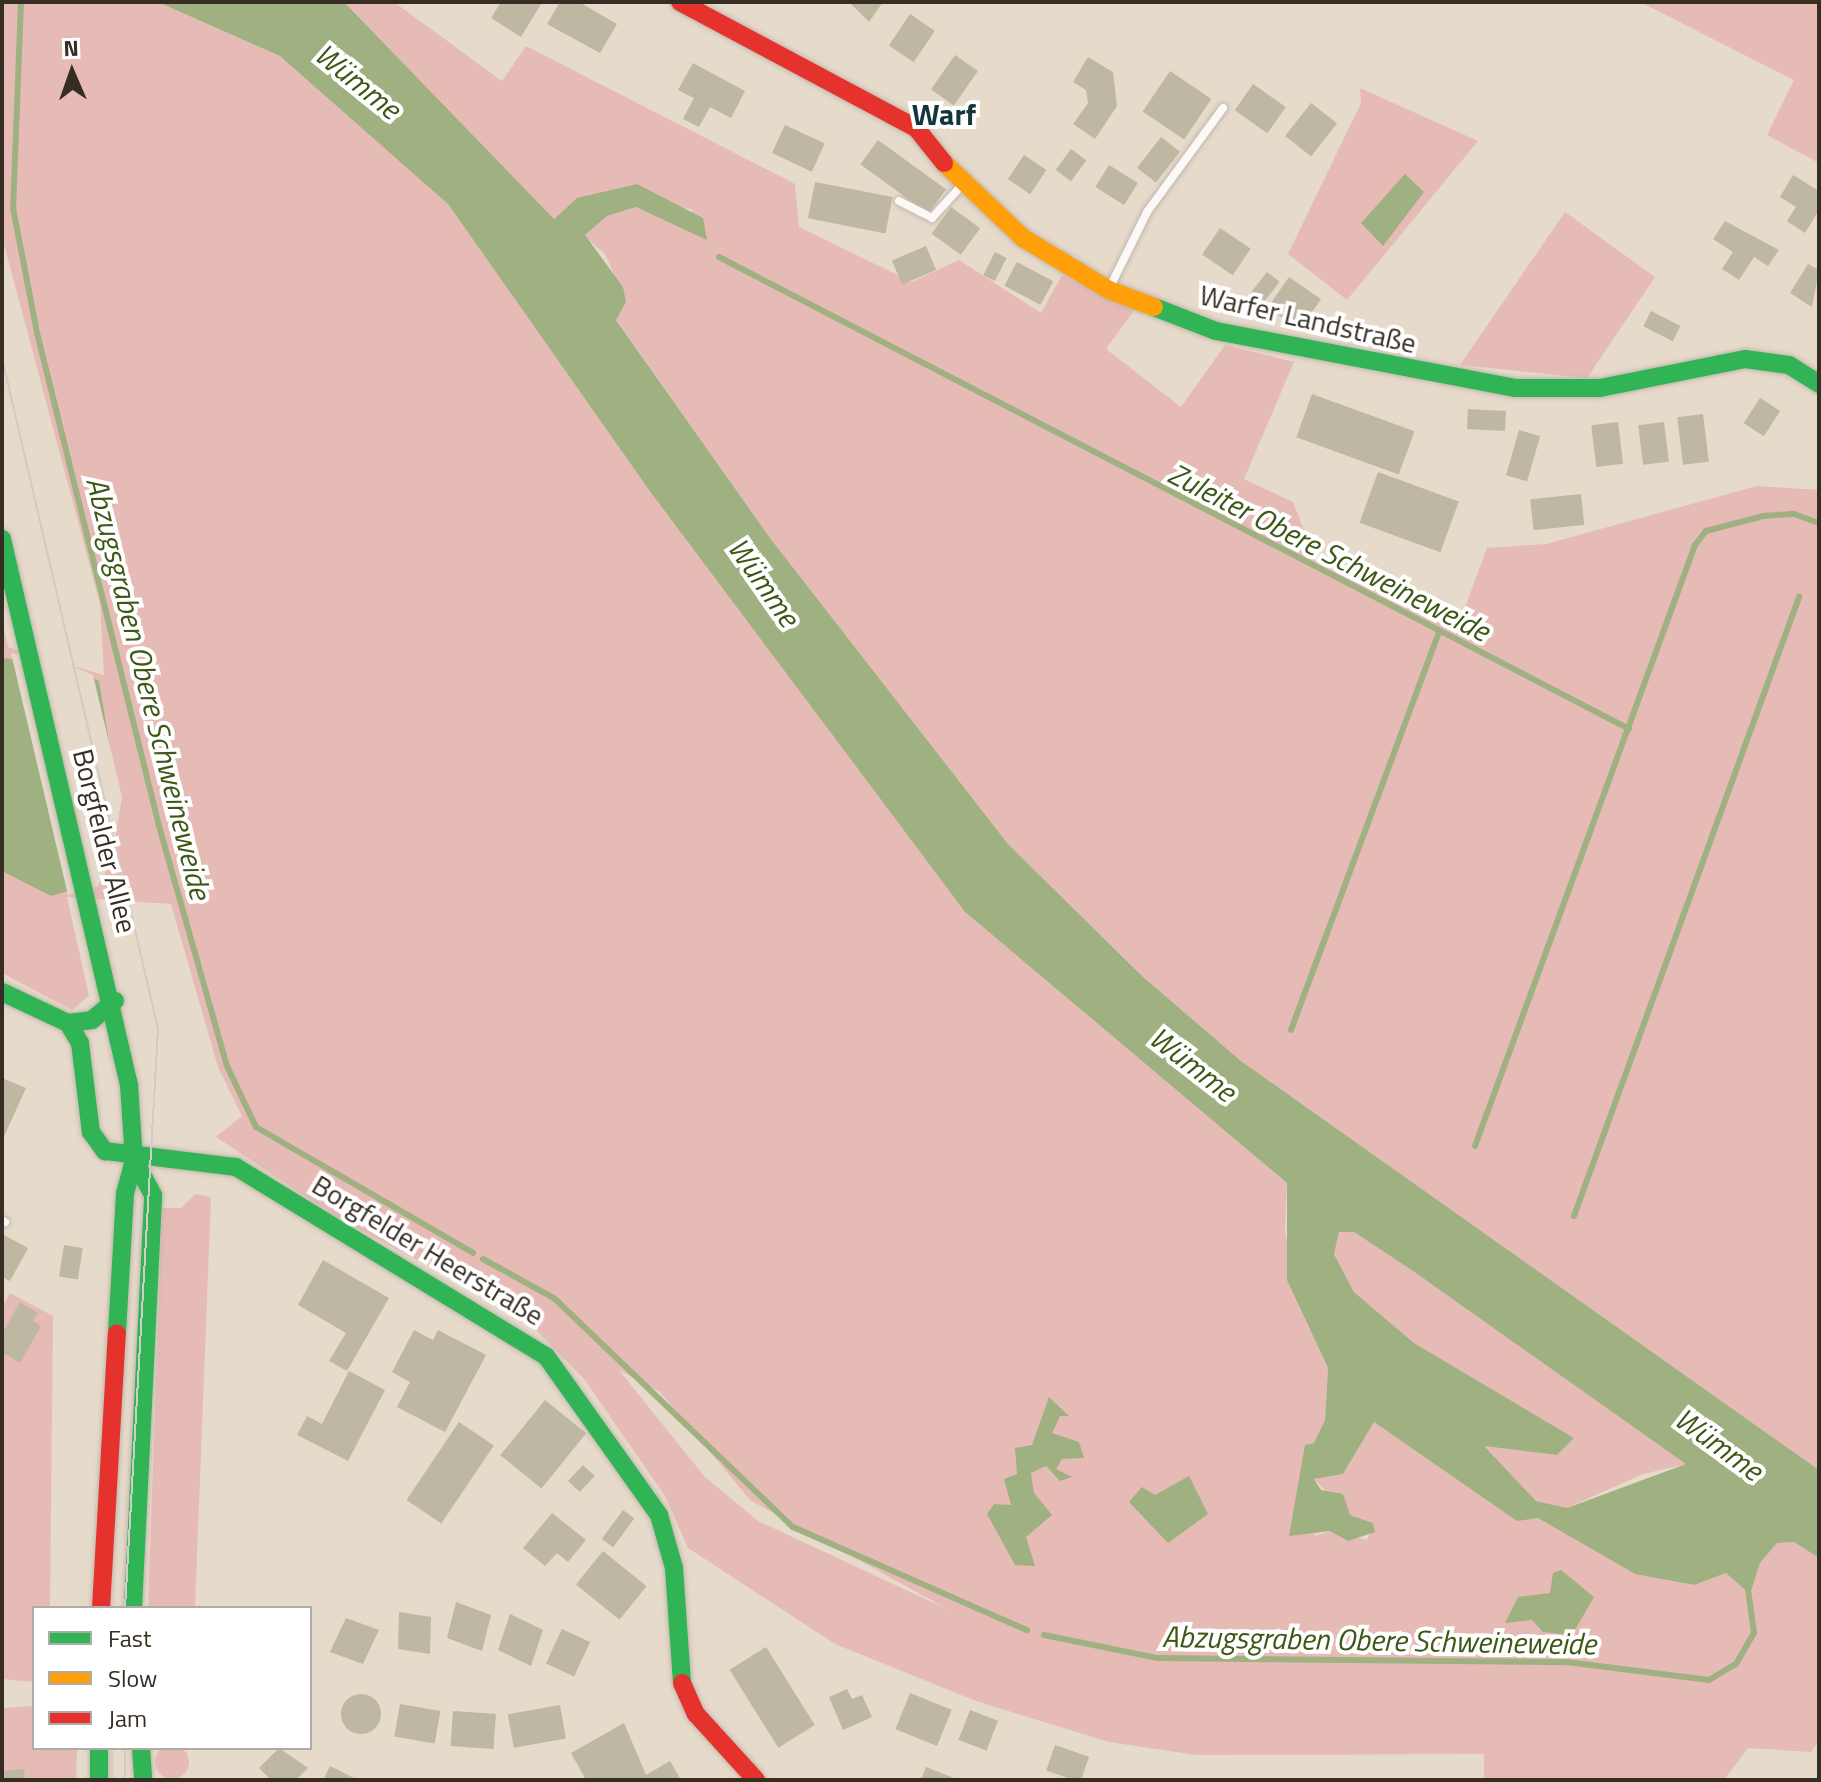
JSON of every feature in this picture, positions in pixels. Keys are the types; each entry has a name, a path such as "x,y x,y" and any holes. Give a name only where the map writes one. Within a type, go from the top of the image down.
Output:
{"street":[{"name":"Warfer Landstraße","path":"680,2 905,121 962,185 1023,238 1109,290 1243,338 1439,378 1600,388 1745,359 1789,365 1819,384"},
{"name":"Borgfelder Allee","path":"2,539 115,1001 134,1160 153,1206 133,1606"},
{"path":"3,994 68,1023 92,1020 115,1001"},
{"path":"68,1023 80,1043 91,1132 105,1151 134,1160"},
{"name":"Borgfelder Heerstraße","path":"134,1160 202,1158 236,1167 546,1356 659,1515 671,1541 681,1682 696,1714 756,1780"},
{"name":"Borgfelder Allee","path":"101,1606 125,1194 134,1160"},
{"path":"99,1750 99,1780"},
{"path":"141,1750 143,1780"}],"lane":[{"path":"1109,290 1147,212 1223,108"},
{"path":"899,201 932,218 962,185"}],"shaded area":[{"path":"2,2 158,2 280,56 331,96 448,204 649,490 965,912 1287,1183 1285,1230 1299,1306 1328,1368 1325,1420 1314,1443 1305,1445 1315,1536 1330,1531 1367,1540 1373,1523 1350,1515 1314,1479 1343,1474 1374,1422 1517,1520 1538,1518 1635,1574 1694,1585 1726,1573 1750,1593 1760,1563 1777,1543 1794,1542 1819,1558 1819,1740 1811,1752 1748,1748 1724,1780 1484,1780 1484,1754 1196,1755 1109,1742 976,1701 835,1644 688,1548 665,1496 584,1379 523,1317 340,1219 216,1137 242,1116 218,1067 171,904 67,897 89,996 72,1010 2,973 2,620 8,647 104,675 100,604 2,237","holes":["619,1370 660,1392 750,1500 949,1610 758,1521 704,1476"]},
{"path":"344,2 394,2 502,81 526,46 795,184 799,227 912,282 959,260 1041,313 1062,275 1135,309 1106,349 1181,407 1225,345 1294,362 1244,479 1293,502 1317,563 1439,623 1460,621 1487,548 1546,544 1757,486 1819,490 1819,1470 1241,1061 1142,976 1008,844 770,538 616,319 626,302 605,254 584,236 607,216 636,207 687,229 692,209 577,198 554,219"},
{"path":"1640,2 1819,2 1819,163 1767,135 1794,80"},
{"path":"1360,88 1478,141 1347,300 1288,254 1361,103"},
{"path":"1565,212 1655,277 1587,378 1460,365"},
{"path":"195,1194 211,1197 195,1606 148,1606 162,1208 181,1208"},
{"path":"1339,1232 1354,1232 1413,1271 1687,1464 1643,1474 1567,1508 1536,1501 1483,1446 1557,1455 1574,1438 1414,1343 1354,1292 1334,1253"},
{"path":"10,1293 53,1316 50,1606 32,1606 32,1682 2,1679 2,1308"},
{"path":"32,1706 32,1750 77,1750 76,1780 2,1780 2,1708"},
{"path":"160,1750 184,1750 188,1756 188,1768 178,1778 166,1778 156,1768 156,1756"}],"water":[{"name":"Wümme","path":"158,2 344,2 554,219 577,198 637,184 703,218 707,240 636,207 607,216 585,235 623,287 626,302 616,320 770,538 1008,844 1142,976 1241,1061 1819,1470 1819,1558 1794,1542 1777,1543 1760,1563 1750,1594 1726,1573 1694,1585 1635,1574 1538,1518 1517,1521 1374,1422 1343,1474 1314,1479 1321,1490 1343,1494 1350,1515 1373,1523 1375,1532 1348,1541 1330,1531 1289,1536 1305,1445 1314,1443 1325,1420 1328,1368 1287,1280 1287,1183 965,912 649,490 448,204 280,56","holes":["1339,1232 1354,1232 1413,1271 1686,1464 1567,1508 1536,1501 1484,1446 1557,1455 1574,1438 1414,1343 1354,1292 1334,1254"]},
{"path":"1405,174 1424,192 1383,246 1361,223"},
{"path":"2,658 55,663 99,681 118,797 97,883 51,896 2,871"},
{"path":"1049,1397 1069,1416 1060,1416 1052,1433 1079,1442 1084,1458 1062,1459 1056,1469 1072,1477 1060,1481 1046,1466 1031,1473 1034,1493 1052,1515 1026,1537 1035,1566 1015,1565 987,1514 994,1504 1011,1505 1004,1479 1017,1474 1015,1448 1032,1445"},
{"path":"1189,1476 1208,1514 1168,1543 1129,1502 1142,1487 1155,1495"},
{"path":"1561,1570 1594,1597 1572,1635 1543,1632 1532,1620 1505,1623 1518,1597 1550,1593 1553,1573"}],"pier":[{"path":"11,653 55,659 93,675 122,797 111,862 98,886 68,895"}],"building":[{"path":"501,2 541,4 521,37 491,18"},
{"path":"560,2 579,2 617,24 600,53 547,24"},
{"path":"849,2 883,2 869,22"},
{"path":"910,14 935,31 914,62 889,46"},
{"path":"955,55 978,71 954,105 931,89"},
{"path":"1088,57 1113,72 1117,106 1095,139 1073,124 1088,103 1086,90 1073,82"},
{"path":"693,63 745,91 731,118 710,107 699,127 683,119 694,98 678,90"},
{"path":"1170,71 1211,99 1184,140 1143,112"},
{"path":"1253,84 1286,107 1267,133 1235,110"},
{"path":"1311,103 1337,123 1311,156 1285,136"},
{"path":"785,125 825,144 812,172 772,153"},
{"path":"1161,137 1180,152 1156,183 1137,168"},
{"path":"878,140 946,189 928,214 860,164"},
{"path":"1071,149 1086,160 1071,181 1056,170"},
{"path":"1024,155 1046,170 1030,194 1008,179"},
{"path":"1109,165 1138,183 1124,205 1095,187"},
{"path":"1793,175 1819,191 1819,210 1805,233 1787,221 1796,207 1780,197"},
{"path":"815,182 893,197 885,233 808,218"},
{"path":"951,207 980,228 961,255 932,234"},
{"path":"1725,221 1779,250 1768,266 1754,257 1739,280 1722,269 1733,252 1713,239"},
{"path":"1220,228 1251,249 1233,275 1202,255"},
{"path":"926,246 936,270 902,284 892,260"},
{"path":"995,252 1007,258 995,281 983,275"},
{"path":"1017,262 1053,281 1041,305 1004,286"},
{"path":"1808,264 1819,270 1812,307 1790,293"},
{"path":"1267,272 1280,282 1262,305 1249,295"},
{"path":"1289,277 1321,299 1300,330 1268,307"},
{"path":"1651,311 1680,326 1673,341 1643,326"},
{"path":"1312,394 1414,431 1399,475 1296,437"},
{"path":"1760,398 1780,411 1764,436 1744,423"},
{"path":"1468,409 1506,411 1505,431 1467,429"},
{"path":"1703,414 1709,462 1683,465 1677,417"},
{"path":"1618,422 1623,464 1596,467 1591,425"},
{"path":"1664,422 1669,462 1643,465 1638,425"},
{"path":"1519,430 1540,436 1527,481 1506,475"},
{"path":"1378,472 1459,501 1440,552 1360,523"},
{"path":"1581,494 1584,525 1534,530 1530,499"},
{"path":"2,1078 26,1088 2,1141"},
{"path":"2,1234 28,1248 10,1281 2,1277"},
{"path":"64,1245 83,1248 78,1280 59,1277"},
{"path":"323,1260 389,1298 347,1371 329,1361 346,1333 298,1305"},
{"path":"20,1302 38,1313 33,1321 41,1326 20,1363 2,1352 2,1334"},
{"path":"414,1330 433,1340 438,1330 486,1355 445,1432 397,1407 410,1382 392,1372"},
{"path":"349,1371 385,1390 348,1461 297,1435 307,1416 322,1424"},
{"path":"545,1400 586,1433 542,1489 500,1455"},
{"path":"459,1422 494,1445 441,1523 406,1500"},
{"path":"583,1465 595,1476 580,1492 568,1481"},
{"path":"623,1510 634,1518 613,1547 602,1539"},
{"path":"552,1513 586,1540 568,1562 557,1553 545,1566 523,1548"},
{"path":"603,1551 647,1586 619,1620 576,1584"},
{"path":"456,1602 491,1615 482,1651 447,1638"},
{"path":"399,1612 431,1617 430,1654 398,1649"},
{"path":"510,1614 543,1630 531,1666 498,1650"},
{"path":"346,1618 379,1630 363,1664 330,1652"},
{"path":"562,1629 590,1642 574,1677 546,1663"},
{"path":"766,1647 815,1725 778,1748 730,1670"},
{"path":"847,1689 852,1699 862,1695 872,1717 843,1730 829,1697"},
{"path":"910,1693 952,1710 937,1746 895,1729"},
{"path":"361,1694 375,1700 381,1714 375,1728 361,1734 347,1728 341,1714 347,1700"},
{"path":"400,1704 440,1711 435,1744 394,1736"},
{"path":"560,1705 566,1738 514,1748 508,1714"},
{"path":"970,1710 998,1721 987,1751 959,1740"},
{"path":"453,1711 496,1714 493,1749 451,1746"},
{"path":"624,1723 646,1775 670,1761 681,1780 586,1780 571,1753"},
{"path":"1055,1745 1089,1757 1081,1780 1046,1771"},
{"path":"277,1750 282,1750 308,1768 296,1780 271,1780 259,1768"},
{"path":"330,1766 358,1780 323,1780"},
{"path":"926,1767 959,1780 921,1780"},
{"path":"24,1769 25,1780 3,1780 2,1771"}],"waterway":[{"name":"Abzugsgraben Obere Schweineweide","path":"21,2 13,208 37,333 159,826 227,1066 256,1127 473,1253"},
{"name":"Zuleiter Obere Schweineweide","path":"719,257 1629,729"},
{"path":"1475,1146 1695,545 1706,531 1763,516 1794,514 1819,523"},
{"path":"1574,1216 1799,597"},
{"path":"1291,1030 1438,634"},
{"name":"Abzugsgraben Obere Schweineweide","path":"483,1259 554,1298 793,1527 1027,1630"},
{"name":"Abzugsgraben Obere Schweineweide","path":"1044,1635 1157,1658 1567,1662 1709,1680 1736,1664 1754,1633 1748,1589"}],"tram line":[{"path":"2,358 158,1029 125,1606"},
{"path":"112,1750 112,1780"},
{"path":"125,1750 125,1780"}],"traffic: fast":[{"path":"1154,307 1216,331 1515,388 1600,388 1745,359 1789,365 1819,384"},
{"path":"2,539 129,1085 134,1160 125,1194 117,1333"},
{"path":"2,992 68,1023 80,1043 91,1132 105,1151 236,1167 546,1356 659,1515 674,1568 682,1683"},
{"path":"68,1023 92,1020 115,1001"},
{"path":"133,1606 153,1195 134,1160"},
{"path":"99,1750 99,1780"},
{"path":"141,1750 143,1780"}],"traffic: slow":[{"path":"944,163 1023,238 1109,290 1154,307"}],"traffic: jam":[{"path":"680,2 916,128 944,163"},
{"path":"101,1606 117,1333"},
{"path":"682,1683 696,1714 756,1780"}],"district":[{"name":"Warf","path":"944,114"}]}
